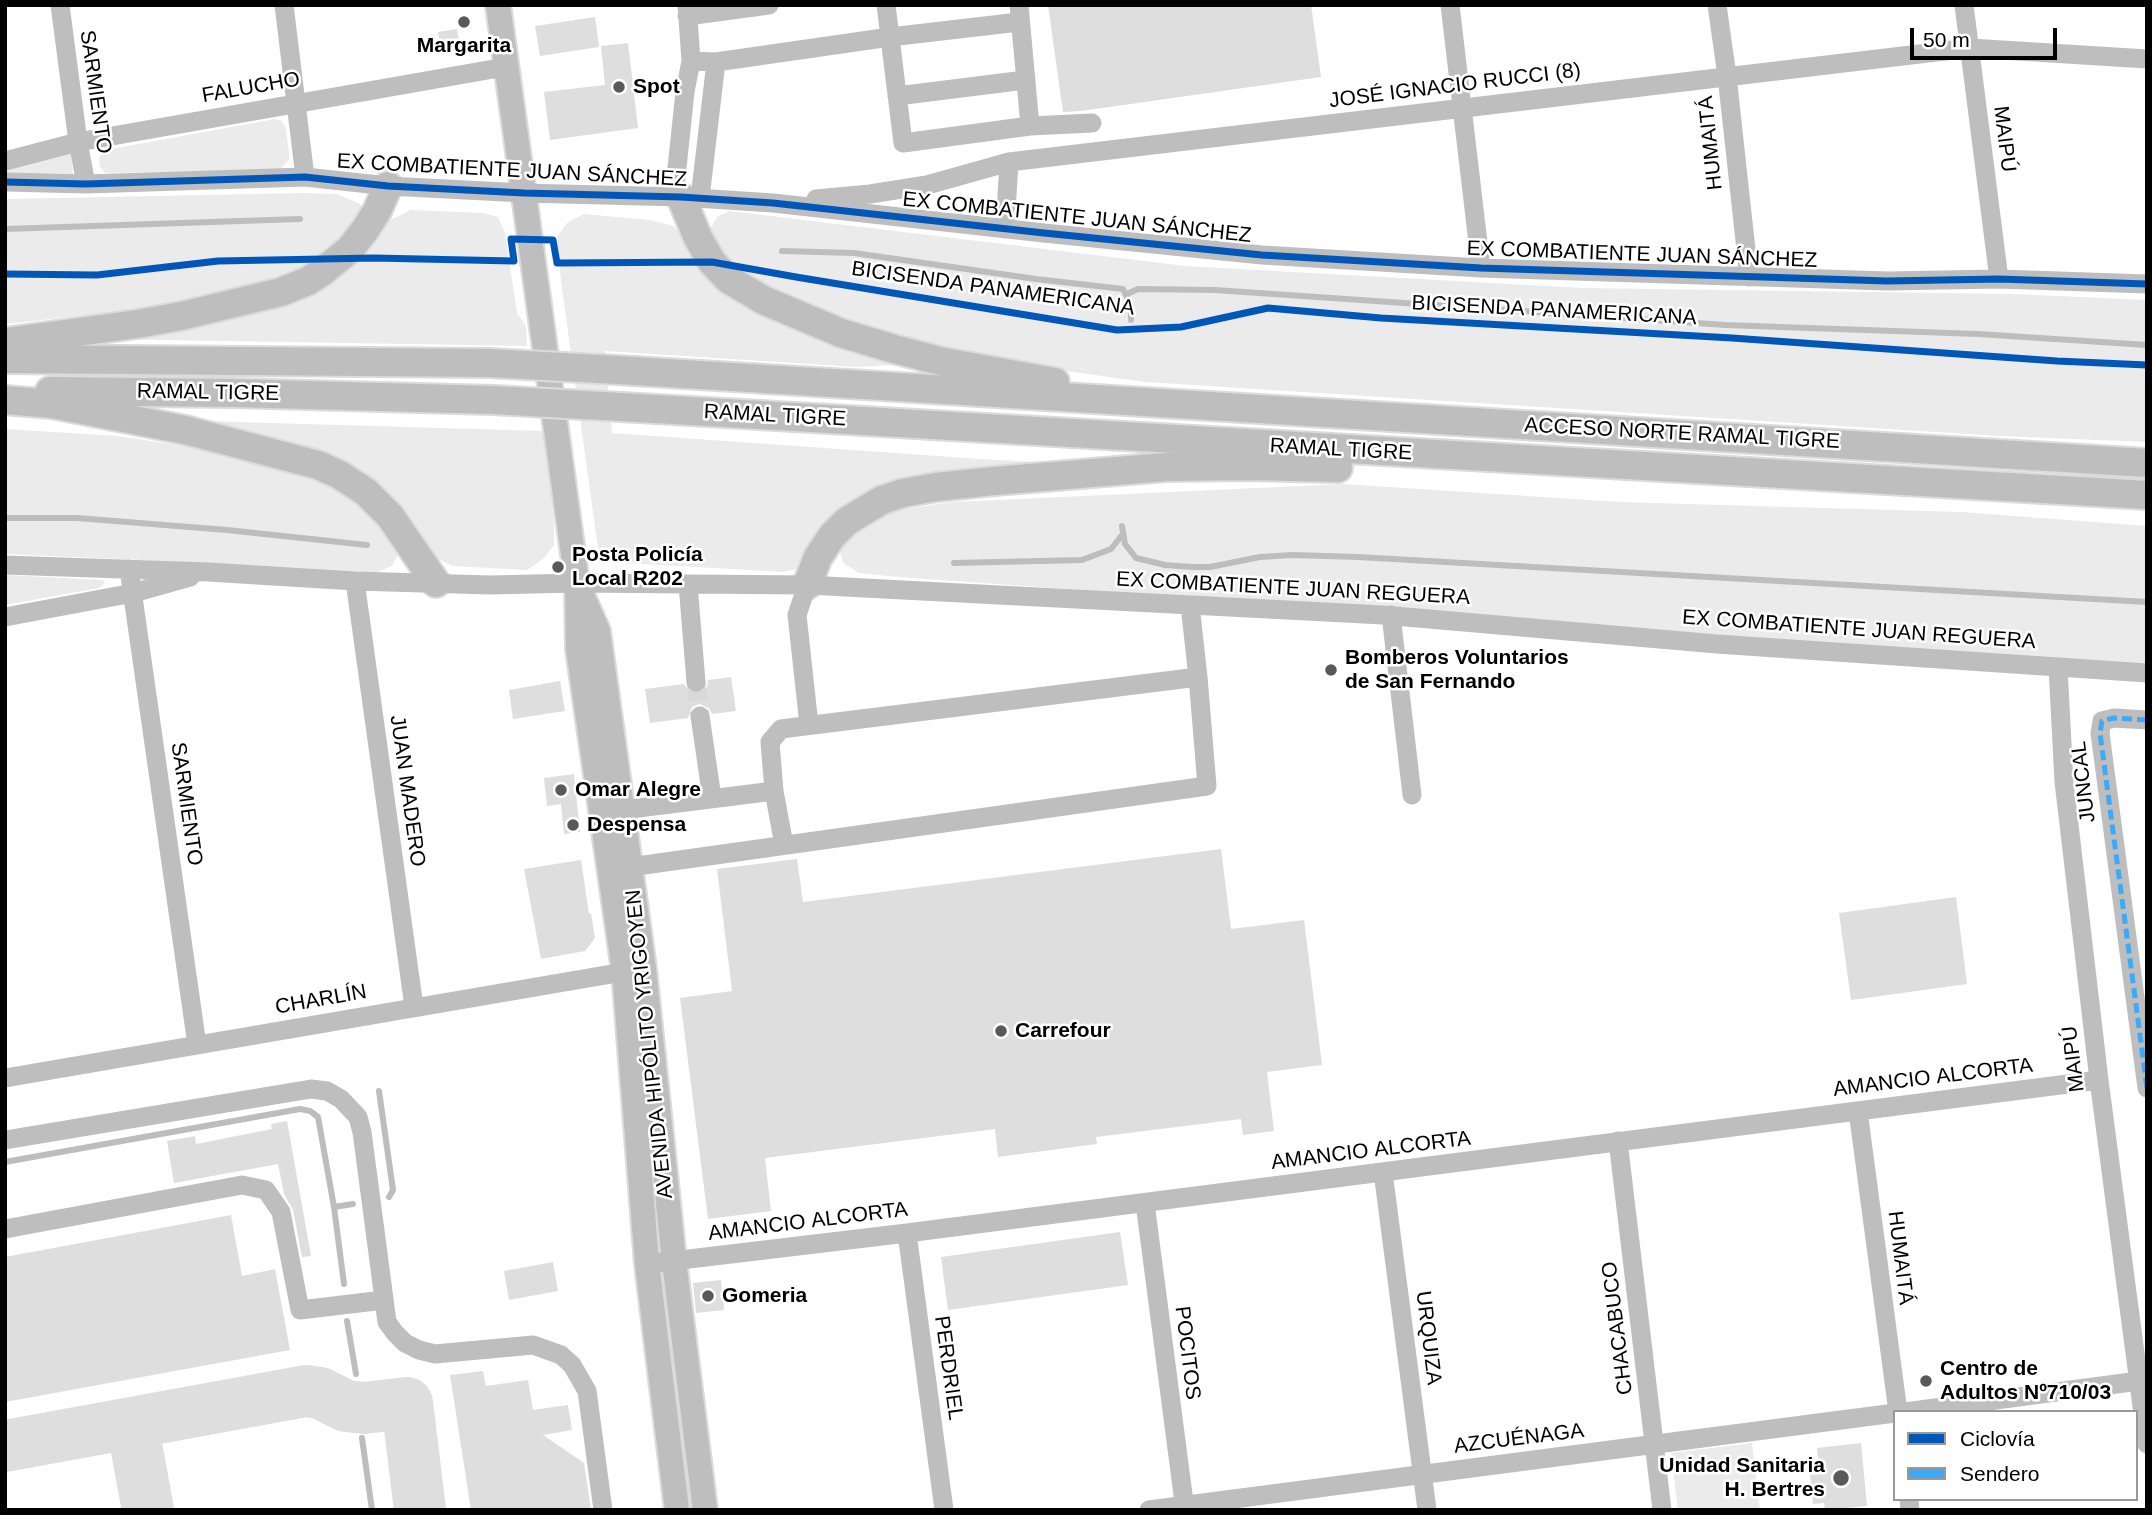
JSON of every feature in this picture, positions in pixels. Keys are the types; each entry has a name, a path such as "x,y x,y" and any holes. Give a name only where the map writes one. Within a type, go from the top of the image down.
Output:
{"highway":[{"path":"5,342 137,324 281,292 308,281 350,249 377,211 388,186"},
{"path":"685,197 698,238 712,262 729,279 763,300 841,333 944,362 1217,407"},
{"name":"RAMAL TIGRE","path":"5,359 489,363 1217,407"},
{"name":"RAMAL TIGRE","path":"5,391 493,400 1544,462"},
{"path":"5,400 52,404 185,430 318,465 366,492 390,516 436,583"},
{"name":"ACCESO NORTE RAMAL TIGRE","path":"1217,407 2147,463"},
{"path":"807,585 818,557 832,536 847,521 882,500 936,487 1166,467 1419,469 1544,462"},
{"name":"ACCESO NORTE RAMAL TIGRE","path":"1544,462 2147,495"}],"main road":[{"name":"AVENIDA HIPÓLITO YRIGOYEN","path":"498,5 577,583 578,649 634,970 705,1510"},
{"name":"AVENIDA HIPÓLITO YRIGOYEN","path":"577,583 598,631 630,867 647,1264 677,1510"}],"street":[{"name":"SARMIENTO","path":"60,5 86,184"},
{"path":"284,5 305,177"},
{"path":"685,197 685,92 691,61 687,11 769,5"},
{"path":"886,5 903,143 1030,126 1092,123"},
{"path":"1450,5 1481,268"},
{"name":"HUMAITÁ","path":"1717,5 1749,277"},
{"name":"MAIPÚ","path":"1964,5 1999,279"},
{"path":"691,61 716,62 890,37 1019,13 1030,126"},
{"name":"JOSÉ IGNACIO RUCCI (8)","path":"773,203 870,194 928,185 1009,162 1970,48 2147,59"},
{"path":"685,197 716,62"},
{"name":"FALUCHO","path":"5,161 78,142 505,67"},
{"path":"897,96 1025,80"},
{"path":"1005,229 1009,162"},
{"name":"EX COMBATIENTE JUAN SÁNCHEZ","path":"5,182 86,184 305,177 388,186 685,197 773,203 1262,255 1481,268 1886,281 1999,279 2147,284"},
{"name":"EX COMBATIENTE JUAN REGUERA","path":"5,565 208,572 355,581 807,585 1391,615 1730,645 2147,673"},
{"name":"SARMIENTO","path":"129,569 197,1045"},
{"path":"5,617 133,593 208,572"},
{"name":"JUAN MADERO","path":"355,581 414,1007"},
{"path":"688,584 696,682"},
{"path":"807,585 797,615 809,725"},
{"path":"630,867 1207,786 1190,605"},
{"path":"1391,615 1412,795"},
{"name":"MAIPÚ","path":"2058,667 2064,782 2099,1080 2147,1444"},
{"path":"784,845 774,791 770,742 781,729 1198,677"},
{"path":"701,716 712,798"},
{"name":"JUNCAL","path":"2147,720 2114,718 2102,721 2100,733 2147,1088"},
{"path":"622,810 774,791"},
{"name":"CHARLÍN","path":"5,1078 634,970"},
{"name":"AMANCIO ALCORTA","path":"647,1264 2099,1080"},
{"path":"5,1140 311,1088 327,1091 341,1098 358,1117 387,1321 405,1342 419,1350 435,1354 533,1345 561,1355 572,1365 587,1391 603,1510"},
{"name":"HUMAITÁ","path":"1858,1111 1896,1410"},
{"name":"CHACABUCO","path":"1618,1142 1662,1510"},
{"name":"URQUIZA","path":"1384,1172 1427,1510"},
{"path":"5,1229 242,1185 266,1190 281,1212 300,1310 384,1300"},
{"name":"POCITOS","path":"1145,1202 1184,1507"},
{"name":"PERDRIEL","path":"907,1233 944,1510"},
{"path":"1920,1410 2138,1381"},
{"name":"AZCUÉNAGA","path":"1149,1510 1893,1412"}],"shaded area":[{"path":"275,119 282,121 286,129 289,154 289,160 279,170 105,173 100,167 99,157 106,150"},
{"path":"71,154 73,174 5,176 5,168"},
{"path":"337,194 360,204 364,212 317,269 181,305 5,324 5,199"},
{"path":"411,210 483,213 498,217 505,233 517,313 526,326 527,346 99,339 222,316 378,226"},
{"path":"729,211 1186,266 1583,288 2014,294 2147,300 2147,442 1999,436 1145,382 1016,364 851,329 731,273 708,233 717,217"},
{"path":"584,214 650,220 674,226 693,252 851,350 894,365 856,367 605,351 612,433 1131,467 863,499 833,515 799,568 784,572 607,560 598,548 557,237 567,223"},
{"path":"204,421 545,431 554,545 543,559 527,570 452,566 429,554 406,521"},
{"path":"5,429 118,436 231,453 335,487 376,512 400,551 392,566 378,572 350,574 5,554"},
{"path":"1343,484 1620,502 1962,512 2147,526 2147,665 898,577 859,573 843,563 839,548 851,533 885,512 953,502"},
{"path":"5,575 103,580 105,583 99,588 5,605"},
{"path":"1752,1443 1760,1510 1678,1510 1671,1453"}],"building":[{"path":"1048,5 1311,5 1321,77 1063,112"},
{"path":"595,17 599,47 540,56 535,26"},
{"path":"457,29 460,49 441,52 438,32"},
{"path":"628,43 638,128 550,140 544,92 605,85 601,46"},
{"path":"731,677 736,711 712,714 709,708 699,704 692,707 688,718 650,723 645,689 684,684 690,693 698,694 707,688 708,680"},
{"path":"560,681 565,711 513,719 509,690"},
{"name":"Omar Alegre","path":"574,774 580,832 564,834 561,804 547,806 544,778"},
{"name":"Carrefour","path":"1221,849 1231,929 1304,920 1322,1065 1267,1072 1274,1131 1243,1135 1241,1119 1096,1137 1097,1144 998,1157 995,1129 765,1158 771,1211 708,1219 680,998 732,991 717,869 797,859 803,902"},
{"path":"581,860 595,938 585,951 541,959 524,869"},
{"path":"1956,897 1967,984 1851,1000 1839,913"},
{"path":"287,1121 311,1256 302,1257 293,1210 284,1194 278,1164 174,1183 167,1141 195,1136 196,1144 272,1129 271,1124"},
{"path":"231,1215 242,1276 275,1269 290,1350 5,1402 5,1257"},
{"path":"1120,1232 1128,1285 948,1310 941,1257"},
{"path":"553,1262 558,1291 509,1300 504,1271"},
{"name":"Gomeria","path":"721,1280 724,1310 696,1313 693,1283"},
{"path":"483,1371 486,1386 528,1380 533,1410 568,1405 572,1430 543,1435 584,1463 591,1510 471,1510 450,1375"},
{"path":"1861,1443 1867,1506 1825,1510 1824,1503 1813,1504 1810,1475 1819,1474 1817,1448"}],"waterway":[{"path":"5,229 300,219"},
{"path":"782,251 854,253 1123,289 1131,306 1131,320"},
{"path":"1127,294 1138,289 1215,290 1725,325 1978,334 2147,345"},
{"path":"5,518 77,518 367,545"},
{"path":"1122,526 1125,544 1136,558 1165,565 1210,567 1260,557 1293,555 1358,557 2147,602"},
{"path":"954,563 1082,560 1111,549 1122,535"},
{"path":"379,1091 393,1190 389,1197"},
{"path":"5,1162 300,1109 310,1111 318,1117 344,1284"},
{"path":"334,1207 353,1204"},
{"path":"347,1321 356,1374"},
{"path":"362,1438 372,1510"}],"taxiway":[{"path":"5,1446 306,1391 320,1393 346,1406 364,1408 407,1403 420,1510"},
{"path":"132,1423 148,1510"}],"tunnel":[{"path":"696,682 700,716"}],"marked path":[{"path":"2147,720 2114,718 2102,721 2100,733 2147,1088"}],"cycle path":[{"path":"5,182 86,184 305,177 388,186 773,203 1262,255 1481,268 1887,281 1999,279 2147,284"},
{"name":"BICISENDA PANAMERICANA","path":"5,274 97,275 218,261 374,258 514,261 511,239 553,240 557,263 712,262 1117,330 1181,327 1268,308 1381,318 2147,365"}],"place":[{"name":"Margarita","path":"464,22"},
{"name":"Spot","path":"619,87"},
{"name":"Posta Policía Local R202","path":"558,567"},
{"name":"Bomberos Voluntarios de San Fernando","path":"1331,670"},
{"name":"Omar Alegre","path":"561,790"},
{"name":"Despensa","path":"573,825"},
{"name":"Carrefour","path":"1001,1031"},
{"name":"Gomeria","path":"708,1296"},
{"name":"Centro de Adultos Nº710/03","path":"1926,1381"},
{"name":"Unidad Sanitaria H. Bertres","path":"1841,1478"}]}
